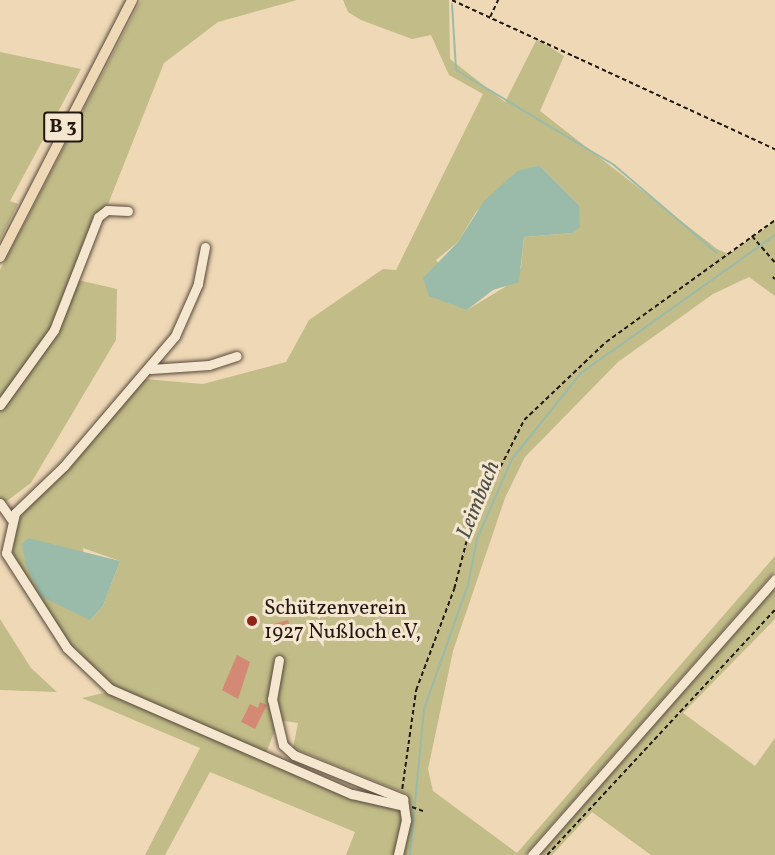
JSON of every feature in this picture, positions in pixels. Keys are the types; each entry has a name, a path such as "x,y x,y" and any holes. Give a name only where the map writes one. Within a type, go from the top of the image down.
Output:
{"main road":[{"name":"B 3","path":"0,257 132,0"}],"street":[{"path":"0,405 54,330 98,217 106,210 128,211"},
{"path":"205,247 190,307 152,369 11,519 6,554 21,583 67,648 110,689 352,794 406,804"},
{"path":"152,369 209,365 237,356"},
{"path":"0,502 11,519"},
{"path":"532,855 775,579"},
{"path":"279,660 272,699 284,745 294,755 406,804"},
{"path":"398,855 406,804"}],"path":[{"path":"452,0 775,148"},
{"path":"490,18 498,0"},
{"path":"423,811 406,804 401,771 416,690 480,499 524,420 606,342 775,220"},
{"path":"752,235 764,253 775,262"},
{"path":"547,855 775,610"}],"shaded area":[{"path":"141,0 297,0 218,22 164,63 78,280 117,289 116,340 31,483 0,506 0,270"},
{"path":"343,0 449,0 450,59 505,102 537,39 564,56 540,111 717,249 729,254 775,221 775,296 749,277 713,294 618,362 525,457 505,498 453,651 428,769 433,791 517,853 775,556 775,571 525,855 346,855 355,832 210,772 165,855 145,855 200,748 82,698 108,692 69,647 13,563 14,528 31,501 144,379 203,384 286,362 309,320 383,269 396,270 483,94 449,75 431,35 412,39 361,20 348,12","holes":["539,165 579,205 572,233 524,237 521,268 505,287 467,310 436,260 458,242 476,212 516,172","83,548 120,561 103,606 91,619","279,720 298,723 293,748 407,794 408,809 395,810 264,758"]},
{"path":"0,52 81,69 10,201 18,204 0,240"},
{"path":"539,165 579,205 580,227 572,233 524,237 519,282 493,290 467,310 429,296 423,278 458,242 484,201 517,171"},
{"path":"28,538 120,561 103,606 90,620 42,597 26,566 22,544"},
{"path":"775,588 775,619 683,713 755,766 775,738 775,855 651,855 592,812 552,855 540,855"},
{"path":"0,619 31,668 57,692 0,690"}],"building":[{"path":"288,620 293,636 273,637 270,625"},
{"path":"237,655 250,662 238,699 222,690"},
{"path":"260,702 267,705 255,729 241,722 250,704 258,708"}],"waterway":[{"path":"452,4 456,70 614,165 717,253"},
{"name":"Leimbach","path":"410,855 424,709 468,585 477,539 512,459 581,373 775,235"}],"place":[{"name":"Schützenverein 1927 Nußloch e.V,","path":"252,621"}]}
